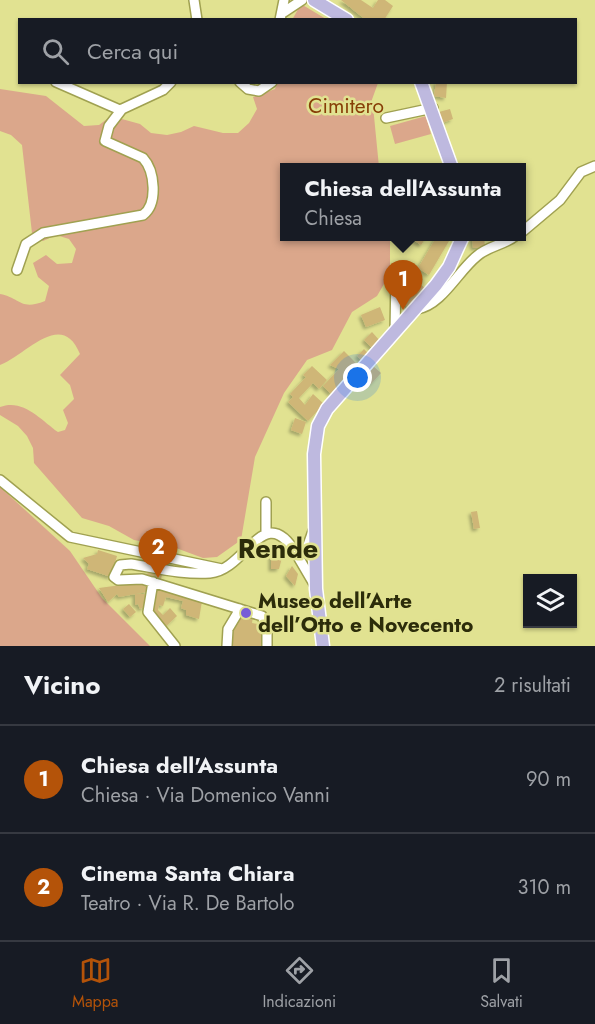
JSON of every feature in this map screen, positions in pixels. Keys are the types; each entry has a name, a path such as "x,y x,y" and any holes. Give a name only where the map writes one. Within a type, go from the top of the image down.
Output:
{"main road":[{"path":"314,0 344,18"},
{"path":"422,84 433,108 450,163"},
{"path":"323,646 316,589 314,454 318,426 327,409 417,309 449,267 461,241"}],"street":[{"path":"194,0 197,18"},
{"path":"282,16 284,0"},
{"path":"282,16 302,0"},
{"path":"61,84 122,109"},
{"path":"17,270 26,244 43,233 93,226 143,215 149,211 153,198 147,163 143,158 105,141 109,126 122,109 163,90 169,84"},
{"path":"242,84 248,89 259,91 269,84"},
{"path":"386,118 433,108"},
{"path":"526,228 560,200 581,172 595,166"},
{"path":"417,309 424,308 448,288 479,253 506,241"},
{"path":"395,333 396,273"},
{"path":"0,480 70,537 222,569"},
{"path":"266,502 266,534"},
{"path":"297,555 308,545 315,520"},
{"path":"267,646 267,630 262,616 142,579 118,580 114,577 120,565 131,564 211,573 222,569 266,534 278,532 285,536 309,570 316,589"},
{"path":"153,582 148,612 175,646"},
{"path":"227,646 228,629 240,609"}],"green space":[{"path":"301,4 324,18 293,18"},
{"name":"Cimitero","path":"277,84 378,84 370,105 373,106 379,163 280,163 280,241 390,241 390,270 377,296 352,312 332,350 307,360 284,393 255,457 241,540 217,557 203,558 176,548 134,540 109,526 82,518 34,463 33,448 27,436 18,426 0,415 0,407 16,405 31,412 58,432 65,430 68,423 63,410 74,399 70,385 60,375 80,354 73,341 64,335 54,335 43,338 0,365 0,294 30,305 45,301 49,286 38,277 33,263 46,255 57,264 72,263 76,249 69,239 56,235 43,241 32,233 22,145 11,135 0,131 0,89 46,96 84,126 99,125 111,116 140,124 151,133 167,135 194,126 223,133 238,133 249,123 257,109 253,97 275,89"},
{"path":"426,116 431,134 395,144 390,126"},
{"path":"0,487 70,551 102,598 150,646 0,646"}],"building":[{"path":"341,0 361,0 373,8 378,0 385,0 393,6 385,18 364,18"},
{"path":"436,84 447,84 446,98 434,96"},
{"path":"450,109 453,119 442,123 439,112"},
{"path":"434,241 449,241 429,275 418,268"},
{"path":"472,241 484,241 485,247 473,248"},
{"path":"419,283 427,290 410,309 402,302"},
{"path":"380,307 385,320 366,327 361,315"},
{"path":"372,332 381,342 373,349 364,340"},
{"path":"364,349 370,355 363,362 357,356"},
{"path":"344,351 358,365 331,394 323,386 339,369 330,365"},
{"path":"312,366 327,380 319,389 313,383 299,398 305,405 313,394 324,404 308,421 288,402 293,397 290,394 306,377 303,375"},
{"path":"373,366 381,373 371,384 363,376"},
{"path":"295,418 306,422 302,434 291,430"},
{"path":"477,511 480,528 474,529 471,512"},
{"path":"271,543 280,545 284,550 279,569 271,569"},
{"path":"98,550 117,556 111,577 87,569 89,564 83,558 97,554"},
{"path":"292,566 298,574 295,586 286,576"},
{"path":"148,571 162,575 160,582 146,579"},
{"path":"136,583 150,585 147,592 119,597 117,594 108,602 99,588"},
{"path":"155,585 202,601 199,619 186,615 186,610 181,608 183,601 166,597 163,606 159,605 158,610 163,615 170,608 177,616 163,629 149,612"},
{"path":"135,594 146,594 146,606 140,609 138,604 135,605"},
{"path":"129,604 136,612 130,617 123,609"},
{"path":"239,614 253,616 252,623 263,625 263,646 228,646 228,638"}],"place":[{"name":"Chiesa dell'Assunta","path":"403,310"},
{"name":"Cinema Santa Chiara","path":"158,578"},
{"name":"Museo dell’Arte dell’Otto e Novecento","path":"246,613"}],"district":[{"name":"Rende","path":"278,549"}]}
